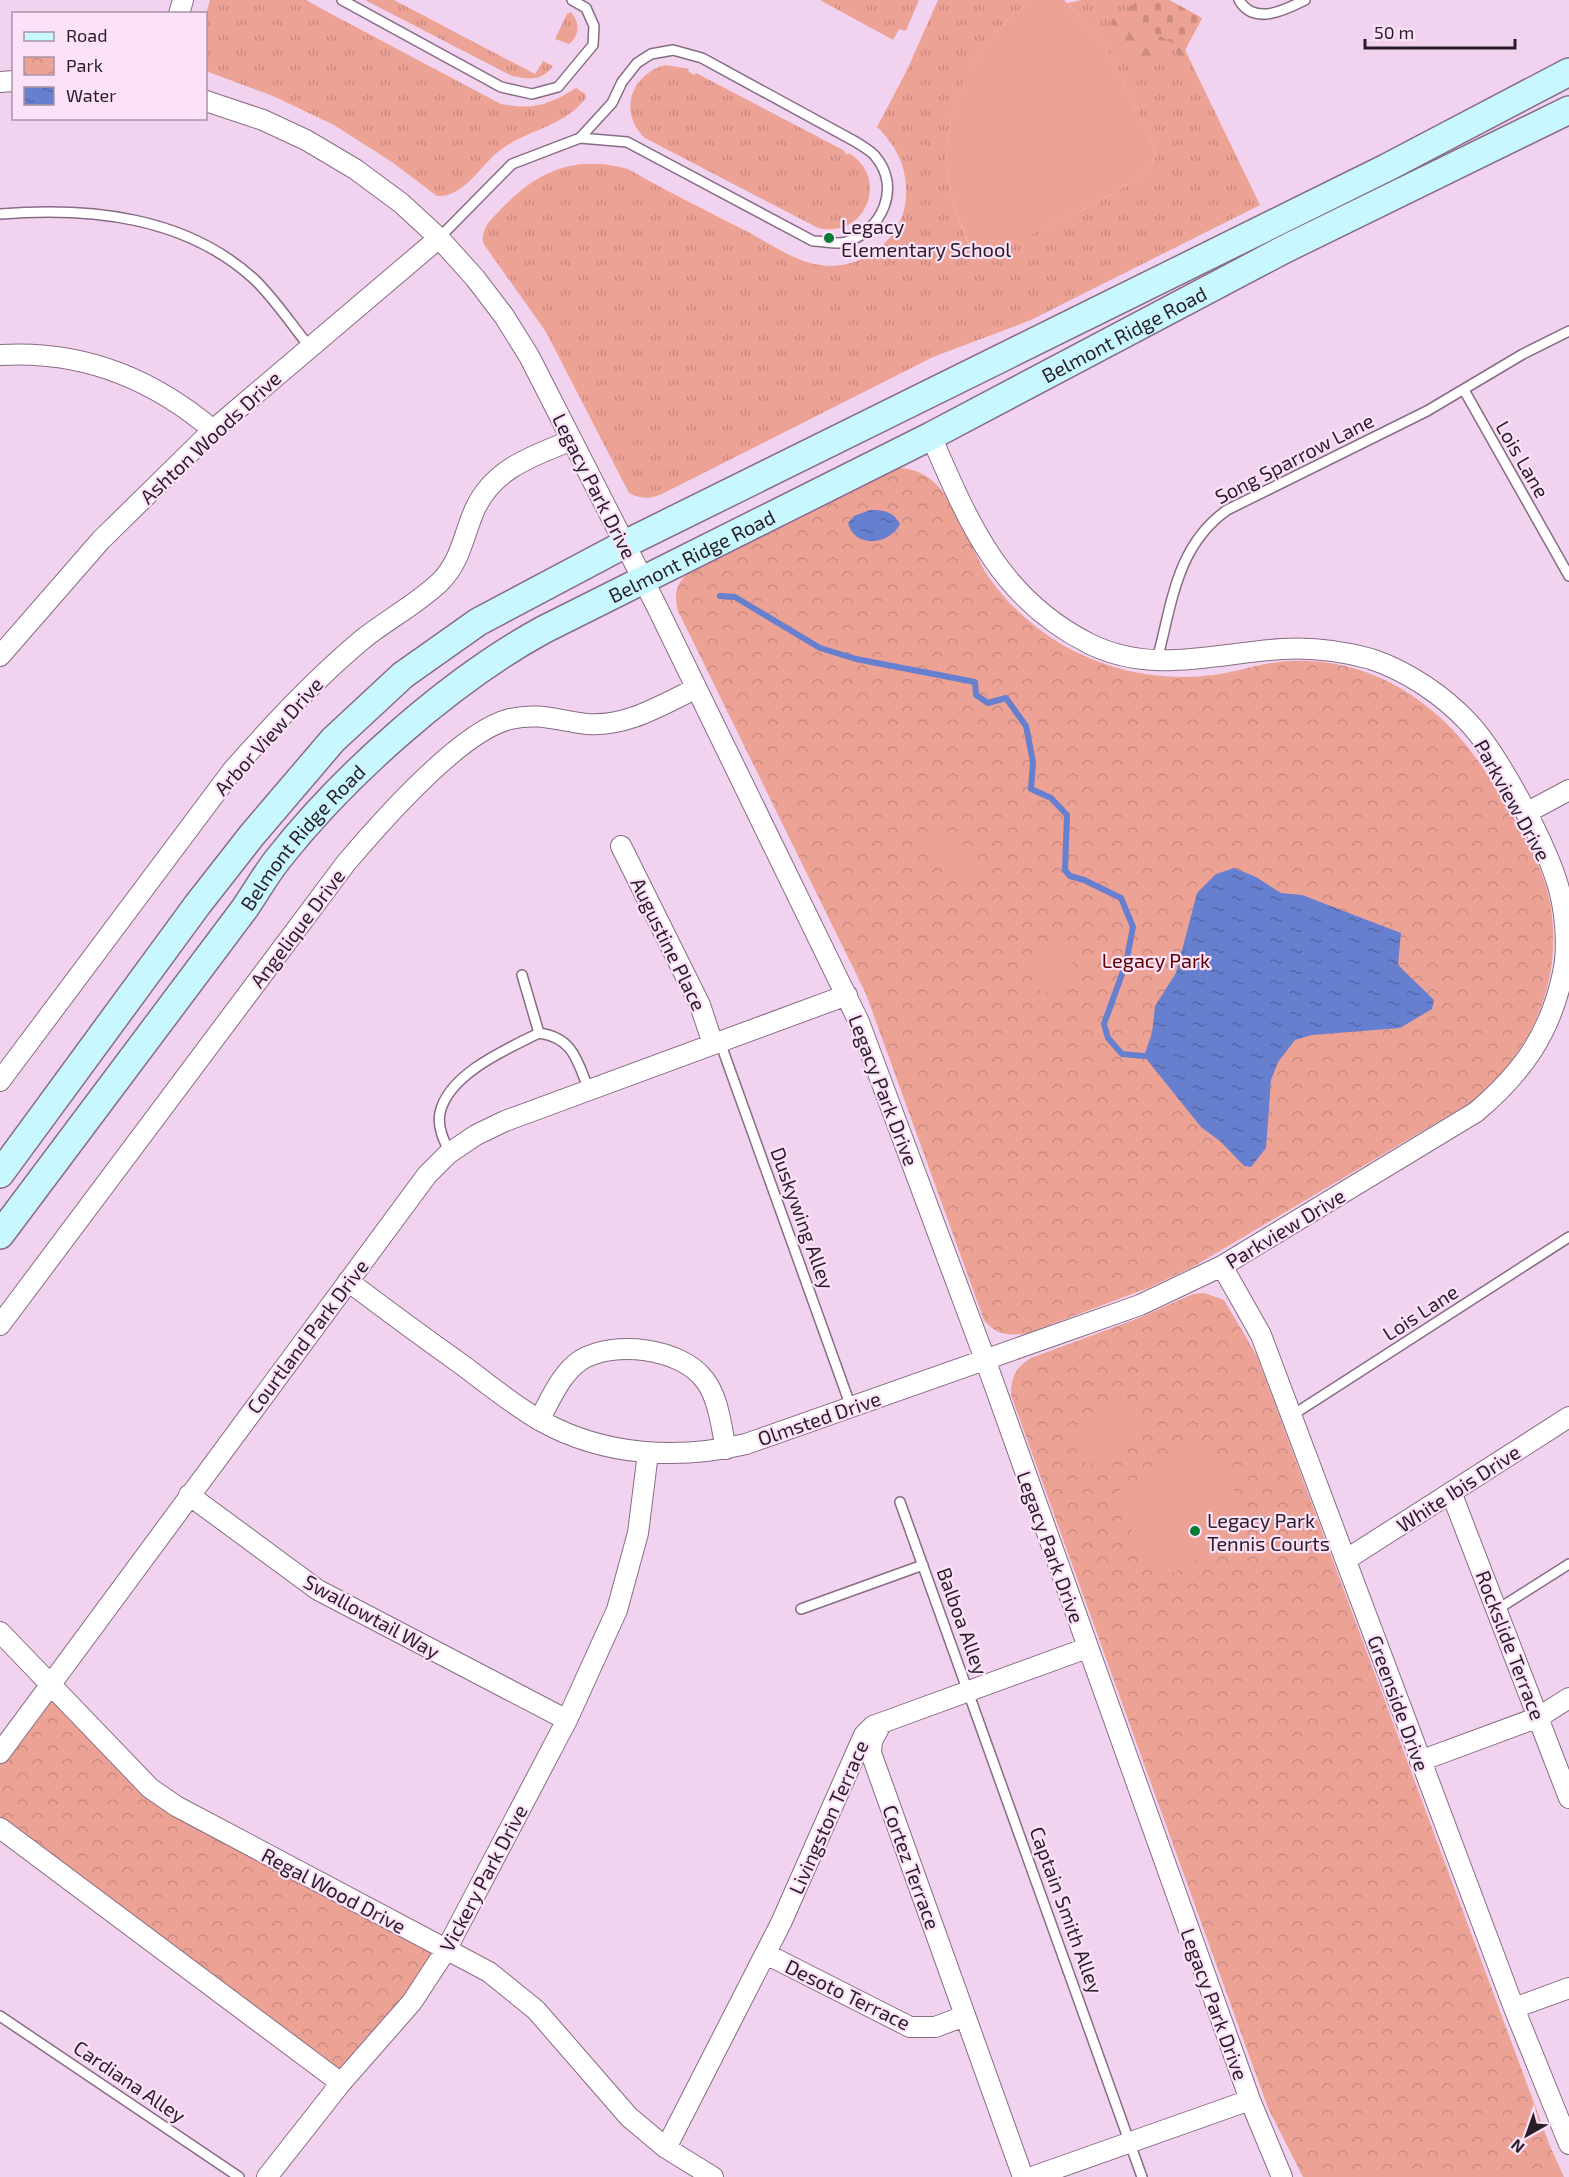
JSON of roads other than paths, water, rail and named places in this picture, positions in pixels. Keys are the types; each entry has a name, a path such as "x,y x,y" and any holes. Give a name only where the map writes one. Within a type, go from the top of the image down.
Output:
{"main road":[{"name":"Belmont Ridge Road","path":"0,1174 198,904 252,835 333,740 403,675 478,622 625,544 1386,168 1569,72"},
{"name":"Belmont Ridge Road","path":"0,1235 245,908 278,860 336,795 415,722 489,664 526,639 931,436 1283,250 1569,110"}],"street":[{"name":"Legacy Park Drive","path":"207,101 263,120 316,146 356,169 401,203 439,238 475,278 504,316 529,356 643,579 860,1022 985,1359 1250,2100 1282,2177"},
{"name":"Ashton Woods Drive","path":"0,656 101,540 213,430 309,346 439,238"},
{"path":"0,355 62,357 115,370 166,394 213,430"},
{"name":"Parkview Drive","path":"931,436 978,538 1015,590 1056,625 1092,645 1125,658 1157,660 1198,660 1282,648 1344,652 1374,660 1405,674 1442,699 1470,724 1496,759 1526,813 1556,879 1565,932 1563,971 1550,1015 1531,1055 1514,1078 1476,1112 1222,1266 1140,1305 985,1359"},
{"name":"Arbor View Drive","path":"0,1081 232,771 273,724 317,680 364,639 439,582 453,566 463,548 475,510 488,489 504,472 523,460 572,440"},
{"name":"Angelique Drive","path":"0,1325 346,863 380,823 450,756 490,727 509,719 537,715 586,724 608,724 632,719 695,689"},
{"path":"1526,813 1569,789"},
{"name":"Augustine Place","path":"621,846 717,1043"},
{"name":"Legacy Park Drive","path":"717,1043 847,995"},
{"name":"Courtland Park Drive","path":"0,1753 427,1175 450,1153 476,1135 505,1120 717,1043"},
{"name":"Greenside Drive","path":"1222,1266 1261,1335 1514,2008 1569,2144"},
{"name":"Olmsted Drive","path":"348,1281 539,1419 578,1438 615,1448 648,1453 692,1453 726,1449 985,1359"},
{"path":"539,1419 565,1375 580,1360 599,1352 619,1348 661,1354 691,1366 705,1379 715,1397 726,1449"},
{"name":"White Ibis Drive","path":"1347,1559 1569,1417"},
{"name":"Vickery Park Drive","path":"267,2177 341,2083 412,2002 446,1950 567,1720 617,1610 629,1572 641,1513 648,1453"},
{"name":"Rockslide Terrace","path":"1451,1492 1569,1798"},
{"name":"Swallowtail Way","path":"189,1495 318,1590 567,1720"},
{"name":"Regal Wood Drive","path":"0,1632 130,1768 176,1806 489,1972 536,2010 629,2118 666,2148 713,2177"},
{"name":"Livingston Terrace","path":"766,1954 864,1735 873,1726 1087,1648"},
{"path":"1420,1761 1539,1717 1569,1698"},
{"name":"Cortez Terrace","path":"885,1721 877,1730 872,1741 871,1754 1023,2177"},
{"path":"0,1828 341,2083"},
{"path":"666,2148 766,1954"},
{"name":"Desoto Terrace","path":"766,1954 909,2027 935,2027 965,2016"},
{"path":"1514,2008 1569,1988"},
{"name":"Legacy Park Drive","path":"1032,2177 1250,2100"}],"lane":[{"path":"342,0 501,87 532,94 558,87 593,45 594,26 585,8 572,0"},
{"path":"1239,0 1242,6 1260,14 1275,14 1305,0"},
{"path":"439,238 512,164 580,138 627,142 813,241 844,243 866,232 885,211 888,188 886,173 875,156 856,142 702,58 673,50 651,54 637,63 622,82 612,103 580,138"},
{"path":"0,214 35,211 116,216 183,235 218,252 254,279 309,346"},
{"name":"Song Sparrow Lane","path":"1157,660 1175,585 1190,548 1209,523 1227,510 1464,390 1523,354 1569,331"},
{"name":"Lois Lane","path":"1464,390 1569,576"},
{"path":"522,975 539,1033"},
{"path":"450,1153 440,1127 440,1113 446,1099 459,1083 481,1063 539,1033 561,1038 574,1053 589,1090"},
{"name":"Duskywing Alley","path":"717,1043 851,1407"},
{"name":"Lois Lane","path":"1291,1416 1569,1238"},
{"name":"Balboa Alley","path":"900,1502 969,1690"},
{"path":"1498,1610 1569,1564"},
{"name":"Balboa Alley","path":"801,1609 923,1565"},
{"name":"Captain Smith Alley","path":"969,1690 1143,2177"},
{"name":"Cardiana Alley","path":"0,2016 239,2177"}],"water":[{"path":"870,510 887,512 894,516 900,524 888,537 880,540 864,540 857,537 848,523 854,516"},
{"path":"1234,868 1256,877 1281,893 1302,895 1401,933 1398,965 1434,1000 1432,1009 1400,1028 1312,1035 1295,1040 1278,1062 1271,1080 1266,1148 1251,1167 1244,1166 1220,1141 1201,1127 1144,1056 1152,1033 1155,1006 1176,973 1197,893 1216,874"}],"waterway":[{"path":"720,596 735,597 820,648 856,659 975,682 976,695 988,703 1006,698 1026,726 1033,762 1031,789 1051,798 1067,815 1065,870 1070,876 1084,880 1121,898 1133,927 1126,963 1104,1024 1108,1038 1122,1054 1144,1056"}],"place":[{"name":"Legacy Elementary School","path":"829,238"},
{"name":"Legacy Park Tennis Courts","path":"1195,1531"}],"park label":[{"name":"Legacy Park","path":"1156,960"}]}
